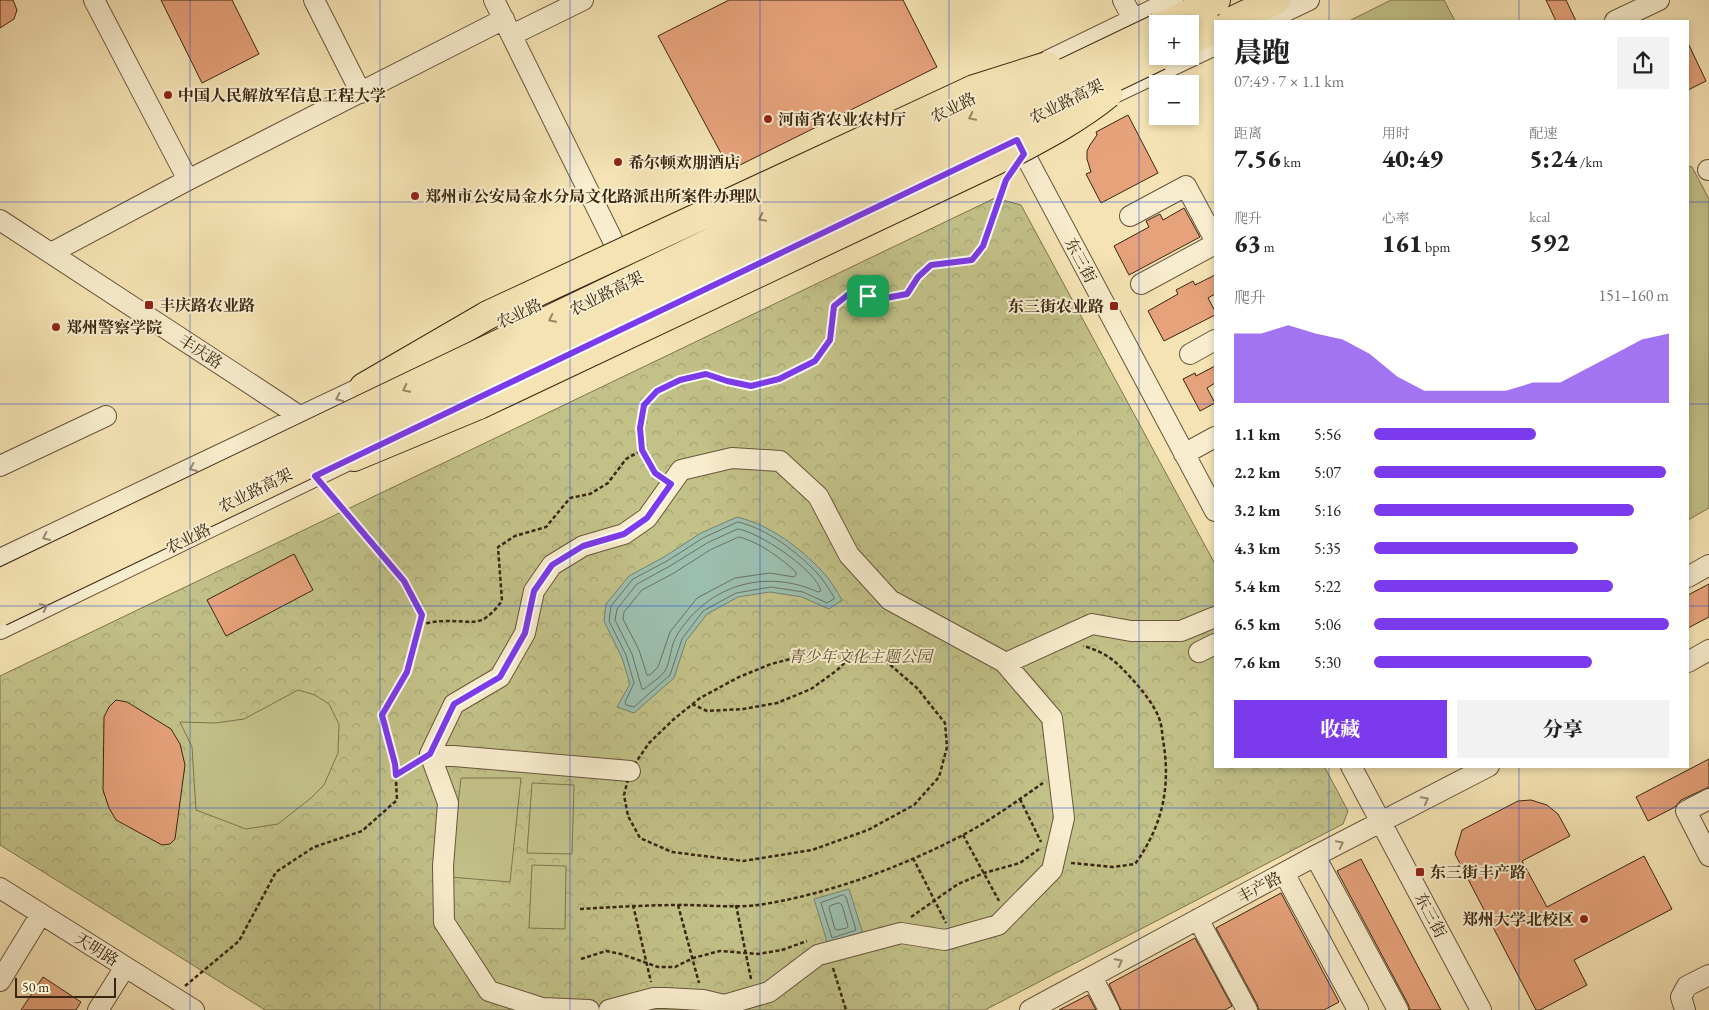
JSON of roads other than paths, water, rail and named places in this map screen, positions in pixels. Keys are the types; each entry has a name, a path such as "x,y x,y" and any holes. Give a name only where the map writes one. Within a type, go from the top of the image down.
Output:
{"highway":[{"path":"1185,15 1216,0"},
{"path":"1234,20 1276,0"},
{"name":"农业路高架","path":"0,583 1121,46 1145,24"},
{"path":"1199,38 1214,30"},
{"path":"364,386 488,315 974,89 1121,46"},
{"name":"农业路高架","path":"0,612 1149,61"},
{"path":"354,458 479,405 1016,152 1088,110 1149,63"}],"street":[{"path":"94,0 188,180"},
{"path":"314,0 361,93"},
{"path":"494,0 624,263"},
{"path":"50,253 188,180 361,93 508,27 583,0"},
{"path":"1123,0 1145,24"},
{"name":"农业路","path":"0,559 990,89 1145,24 1173,0"},
{"path":"1267,20 1309,0"},
{"path":"1617,20 1659,0"},
{"name":"农业路","path":"0,629 315,476 1020,147 1214,46"},
{"name":"东三街","path":"990,89 1214,509"},
{"path":"1130,216 1186,186 1214,238"},
{"name":"丰庆路","path":"0,220 301,417"},
{"path":"1141,284 1214,245"},
{"path":"1190,354 1214,341"},
{"path":"0,466 106,416"},
{"path":"1184,454 1214,438"},
{"path":"589,1010 542,1008 489,991 444,922 443,866 448,803 430,754 454,704 500,677 525,633 534,591 552,565 583,546 624,534 647,518 681,470 732,458 780,461 818,496 849,555 890,600 1004,662 1052,718 1064,818 1048,852 1052,870 998,925 945,940 901,933 828,952 818,955 769,992 724,1005 703,1000 654,998 609,1010"},
{"path":"1689,576 1709,565"},
{"path":"1006,663 1092,624 1131,631 1181,631 1214,617"},
{"path":"1689,661 1709,650"},
{"path":"430,754 630,771"},
{"name":"东三街","path":"1353,768 1481,1010"},
{"name":"丰产路","path":"1030,1010 1315,856 1485,768"},
{"path":"1709,799 1686,811 1709,856"},
{"path":"1315,856 1398,1010"},
{"path":"1284,873 1358,1010"},
{"name":"天明路","path":"0,888 194,1010"},
{"path":"0,981 41,914"},
{"path":"1198,919 1247,1010"},
{"path":"98,1010 125,967"},
{"path":"1685,1010 1681,997 1687,986 1709,975"},
{"path":"1092,977 1109,1010"}],"water":[{"path":"737,517 761,525 794,545 825,574 842,600 829,609 802,597 770,592 738,597 707,614 686,641 674,678 634,713 617,707 630,684 622,658 604,621 606,604 629,576 664,557 701,533"},
{"path":"849,889 863,934 828,945 814,899"}],"place":[{"name":"中国人民解放军信息工程大学","path":"168,95"},
{"name":"河南省农业农村厅","path":"768,119"},
{"name":"希尔顿欢朋酒店","path":"618,162"},
{"name":"郑州市公安局金水分局文化路派出所案件办理队","path":"415,196"},
{"name":"丰庆路农业路","path":"149,305"},
{"name":"东三街农业路","path":"1114,306"},
{"name":"郑州警察学院","path":"56,327"},
{"name":"东三街丰产路","path":"1420,872"},
{"name":"郑州大学北校区","path":"1584,919"}],"park label":[{"name":"青少年文化主题公园","path":"860,656"}]}
